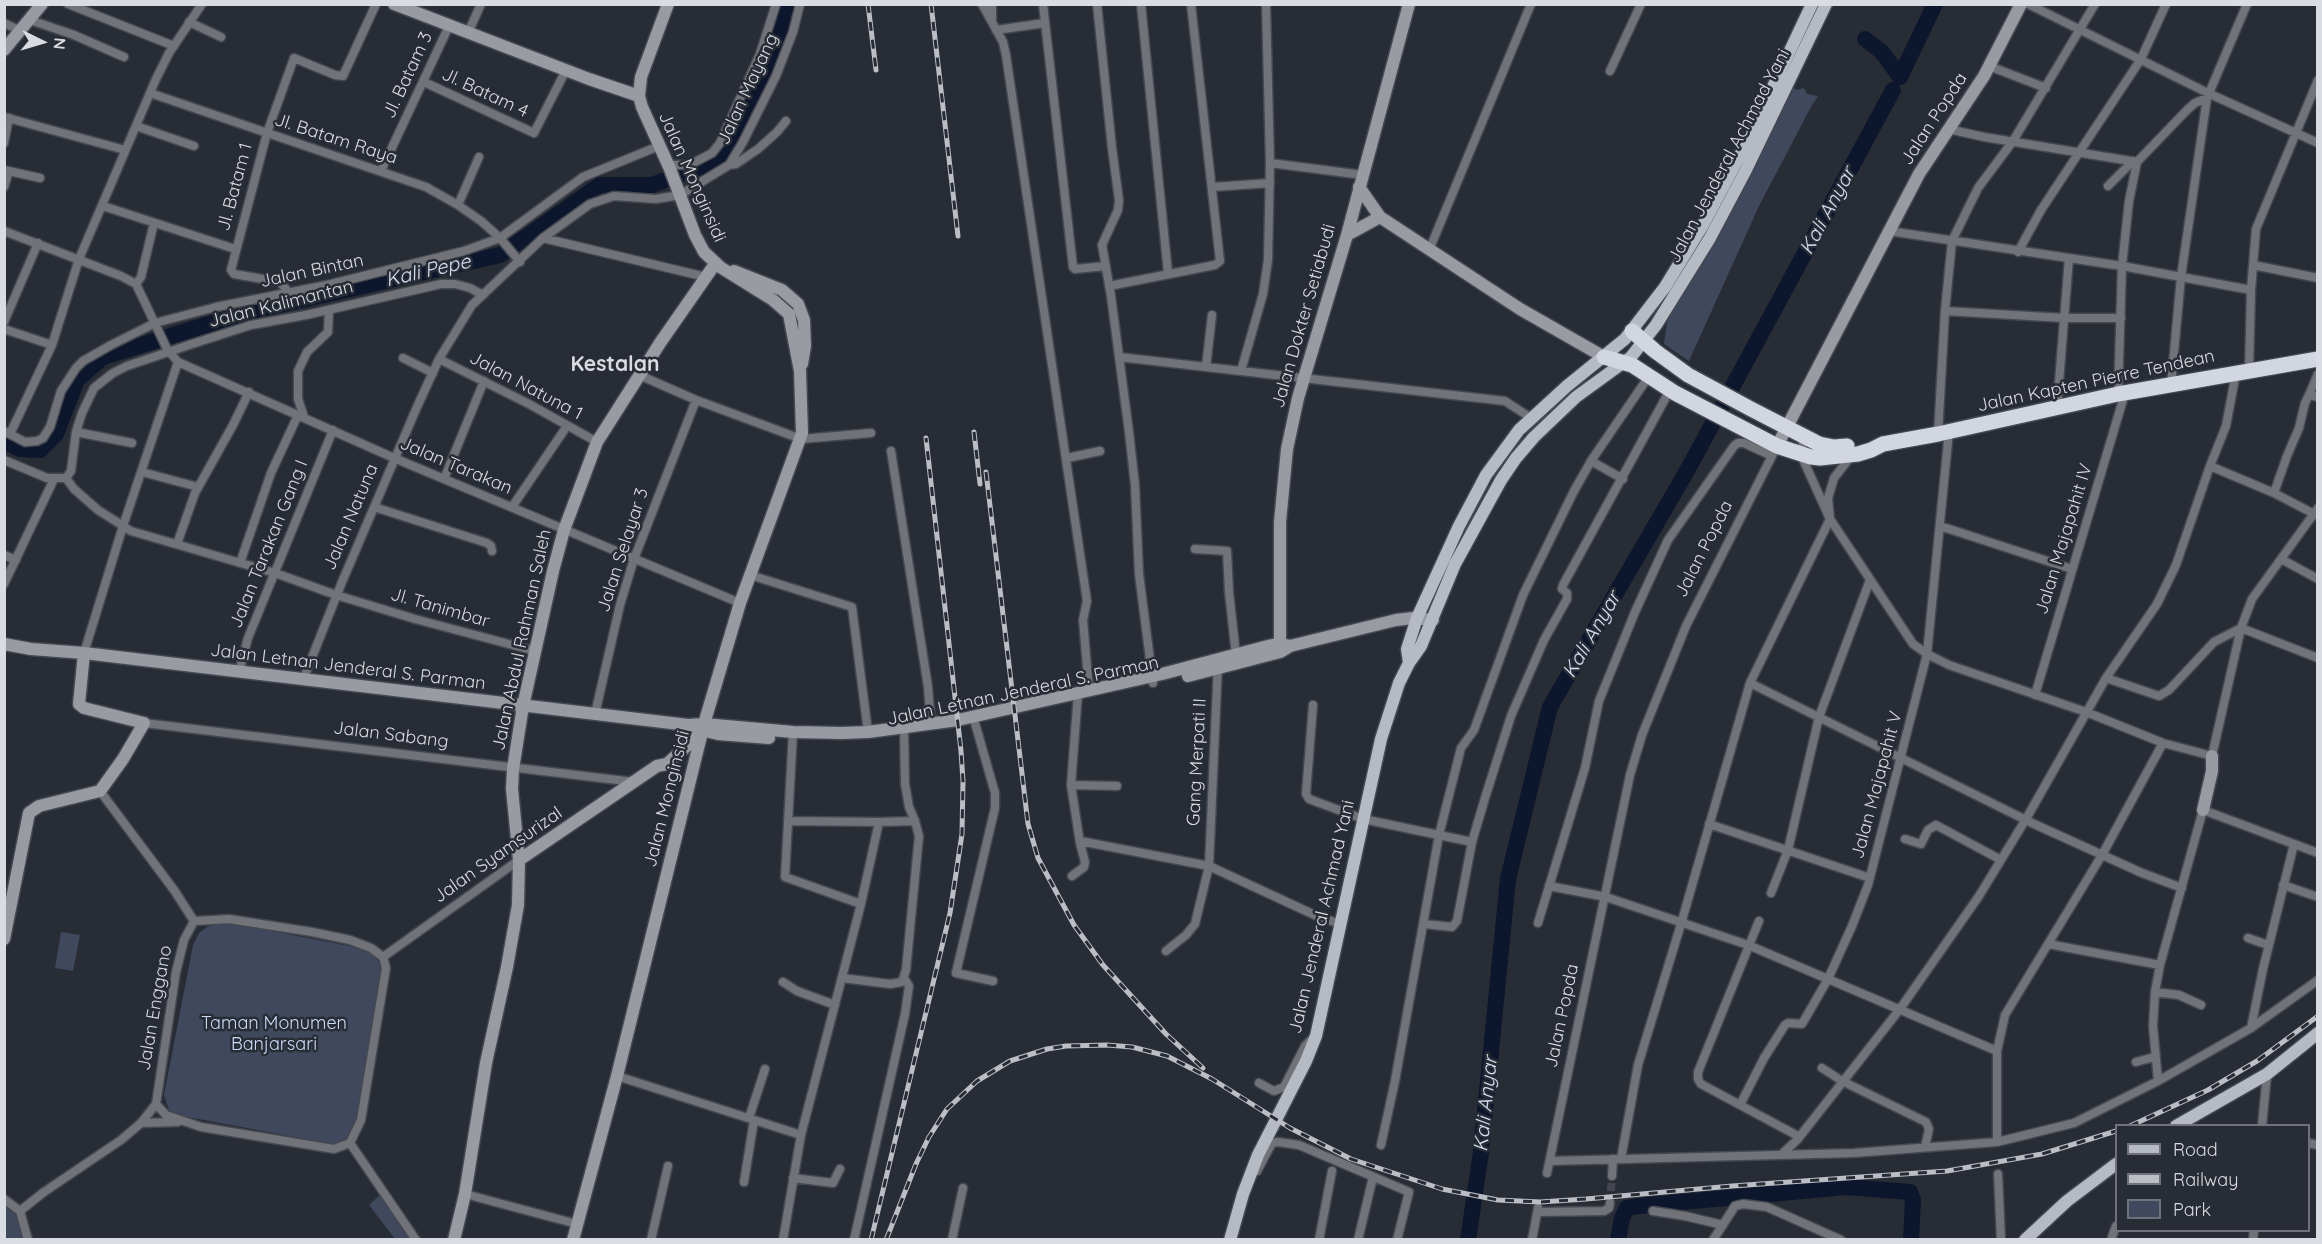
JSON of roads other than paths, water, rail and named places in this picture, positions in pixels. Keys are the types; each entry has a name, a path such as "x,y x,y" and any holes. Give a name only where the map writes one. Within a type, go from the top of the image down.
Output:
{"highway":[{"name":"Jalan Kapten Pierre Tendean","path":"1632,331 1688,375 1751,409 1826,446 1853,450"},
{"name":"Jalan Kapten Pierre Tendean","path":"1604,357 1624,363 1649,376 1740,428 1775,451 1820,458 1853,450 1872,442 1883,444 1943,433 2122,393 2318,359"}],"main road":[{"path":"4,50 42,4"},
{"path":"393,4 639,96 642,77 668,4"},
{"name":"Jalan Dokter Setiabudi","path":"1283,647 1282,490 1287,449 1304,378 1347,235 1409,4"},
{"name":"Jalan Jenderal Achmad Yani","path":"1409,663 1407,649 1418,618 1459,526 1486,475 1519,430 1632,331 1665,287 1703,225 1750,136 1812,4"},
{"name":"Jalan Jenderal Achmad Yani","path":"1230,1239 1243,1194 1258,1155 1306,1061 1316,1036 1363,819 1392,705 1409,663 1418,652 1433,620 1455,564 1516,458 1534,437 1576,397 1624,363 1644,342 1710,238 1756,150 1826,4"},
{"name":"Jalan Popda","path":"1775,451 1919,174 1989,66 2021,4"},
{"name":"Jalan Monginsidi","path":"576,1235 617,1076 698,727 750,575 801,439 800,371 791,320 782,305 717,266 698,241 639,96"},
{"path":"1361,181 1380,217 1537,319 1604,357"},
{"path":"1347,235 1380,217"},
{"name":"Jalan Monginsidi","path":"717,266 748,275 788,294 798,304 804,320 804,346 800,371"},
{"name":"Jalan Abdul Rahman Saleh","path":"454,1239 465,1194 486,1063 514,929 519,860 512,789 513,769 523,706 564,530 597,442 639,375 706,277 717,266"},
{"path":"782,305 788,294"},
{"path":"1583,372 1594,385"},
{"name":"Jalan Letnan Jenderal S. Parman","path":"4,644 698,727 869,740 931,724 1153,679 1396,620 1418,618 1433,620"},
{"name":"Jalan Letnan Jenderal S. Parman","path":"1218,664 1236,655 1283,647"},
{"path":"4,939 29,813 39,806 100,791 123,759 144,723 84,708 79,704 84,653"},
{"name":"Jalan Letnan Jenderal S. Parman","path":"793,736 904,732 975,723 1082,694"},
{"name":"Jalan Syamsurizal","path":"519,860 657,765 667,764 698,727"},
{"path":"2203,810 2212,771 2212,756"},
{"path":"2177,1124 2267,1074 2318,1033"},
{"path":"2025,1239 2076,1194 2115,1165"}],"street":[{"path":"68,4 174,46"},
{"path":"7,433 52,345 79,259 150,93 174,46 202,4"},
{"name":"Jl. Batam 1","path":"235,249 267,133 294,58 335,75 343,76 376,4"},
{"path":"468,33 481,4"},
{"path":"669,167 695,162 712,153 720,143 760,54 776,4"},
{"name":"Jalan Mayang","path":"679,193 729,165 776,76 793,33 800,4"},
{"path":"982,4 992,21 1006,55 1046,309 1087,603 1083,620 1082,694 1071,785 1085,864 1071,876"},
{"path":"992,4 992,21"},
{"path":"1043,4 1073,267 1075,269 1106,266"},
{"path":"1097,4 1119,200 1118,210 1102,245 1135,485 1140,574 1153,679"},
{"path":"1141,4 1168,273"},
{"path":"1109,286 1219,263 1213,187 1191,4"},
{"path":"1241,370 1266,277 1270,234 1266,4"},
{"path":"1430,248 1531,4"},
{"path":"1610,71 1641,4"},
{"path":"2028,4 2141,59 2208,96 2318,142"},
{"path":"1952,241 1978,188 2013,141 2095,4"},
{"path":"2018,252 2041,210 2141,59 2166,4"},
{"path":"2171,385 2181,277 2208,96 2247,4"},
{"path":"30,20 74,35 124,57"},
{"path":"189,22 221,37"},
{"path":"4,23 21,31"},
{"path":"996,30 1045,23"},
{"name":"Jl. Batam 3","path":"381,171 449,26"},
{"path":"1989,66 2046,88"},
{"name":"Jl. Batam 4","path":"424,82 534,133 566,70"},
{"path":"1783,1153 1900,1009 1979,896 2026,819 2106,678 2157,604 2168,583 2226,426 2243,371 2257,223 2318,80"},
{"name":"Jl. Batam Raya","path":"150,93 426,187 458,204 503,241 518,261"},
{"path":"2108,186 2187,110 2208,96"},
{"path":"4,143 7,117 125,150"},
{"path":"729,165 736,164 758,149 786,121"},
{"path":"136,126 194,146"},
{"path":"1948,129 2135,161"},
{"name":"Jalan Bintan","path":"7,433 31,443 43,438 50,427 61,392 83,361 156,325 216,307 290,294 503,241 583,177 659,146"},
{"path":"458,204 479,157"},
{"name":"Jalan Majapahit IV","path":"2035,695 2122,393 2122,266 2128,201 2135,161"},
{"path":"1270,163 1361,181"},
{"path":"4,187 7,171 40,178"},
{"path":"1213,187 1270,183"},
{"path":"483,295 543,238 590,204 608,196 656,199 679,193"},
{"path":"103,206 235,249 232,273 280,282 290,294"},
{"path":"4,231 79,259 136,284 141,277 154,223"},
{"path":"1889,231 2122,266 2251,290"},
{"path":"543,238 706,277"},
{"name":"Jalan Majapahit V","path":"1740,1105 1764,1058 1785,1025 1788,1023 1802,1024 1828,979 1852,927 1870,878 1927,654 1941,526 1945,312 1952,241"},
{"path":"4,322 8,303 38,243"},
{"path":"2057,407 2069,258"},
{"path":"2253,265 2318,278"},
{"name":"Jalan Tarakan","path":"136,284 169,350 178,362 394,458 740,603"},
{"name":"Jalan Kalimantan","path":"66,478 71,471 76,432 87,400 100,381 127,366 169,350 251,325 441,284 455,284 483,295"},
{"name":"Jalan Natuna","path":"303,680 394,458 439,359 472,305 483,295"},
{"path":"240,563 271,473 301,416 297,372 307,352 328,332 328,310"},
{"path":"1945,312 2064,318 2121,318"},
{"path":"1206,366 1212,315"},
{"path":"4,329 52,345"},
{"path":"1119,357 1505,401 1531,418"},
{"path":"403,358 433,373"},
{"name":"Jalan Natuna 1","path":"439,359 597,442"},
{"path":"84,653 123,526 178,362"},
{"path":"2274,493 2300,428 2305,403 2313,396 2318,374"},
{"path":"639,375 696,400 801,439 871,433"},
{"path":"1381,1145 1439,835 1461,748 1474,730 1519,604 1591,461 1649,376"},
{"path":"444,479 484,381"},
{"path":"1424,924 1452,927 1457,921 1472,842 1511,716 1544,640 1567,597 1567,592 1562,589 1564,581 1673,391"},
{"path":"177,544 182,525 198,487 249,392"},
{"name":"Jalan Selayar 3","path":"595,714 620,605 634,559 696,400"},
{"path":"512,507 567,426"},
{"name":"Jalan Tarakan Gang I","path":"239,672 248,638 333,430"},
{"path":"76,432 132,443"},
{"path":"1804,436 1801,455 1830,519 1914,644 1927,654 1949,665 2086,712 2163,742 2212,756 2241,628 2252,599 2316,512 2210,466"},
{"path":"1538,923 1584,768 1594,715 1635,612 1668,540 1734,446 1738,443 1775,451"},
{"path":"1612,1176 1639,1061 1750,683 1830,519 1828,498 1834,478 1853,450"},
{"path":"1067,458 1100,451"},
{"name":"Jalan Popda","path":"1547,1173 1630,775 1654,703 1686,626 1775,451"},
{"path":"891,452 928,687 931,724"},
{"path":"4,460 40,476 54,479 66,478"},
{"path":"1591,461 1623,479"},
{"path":"142,472 198,487"},
{"name":"Jl. Tanimbar","path":"66,478 74,489 98,510 131,531 275,573 336,595 471,635 535,651"},
{"path":"4,584 54,479"},
{"path":"374,507 487,543 492,546 492,550"},
{"path":"1941,526 2072,569"},
{"path":"1195,549 1227,551 1236,655"},
{"path":"4,555 16,560"},
{"path":"2281,559 2318,579"},
{"path":"750,575 852,607 868,732"},
{"path":"1772,893 1788,850 1819,717 1870,580"},
{"path":"2106,678 2159,696 2169,690 2214,642 2241,628 2318,658"},
{"name":"Gang Merpati II","path":"1166,951 1196,924 1209,866 1218,664"},
{"path":"1750,683 2026,819 2102,855 2182,888"},
{"path":"1313,705 1306,796 1316,802 1363,819 1472,842"},
{"name":"Jalan Sabang","path":"144,723 634,782"},
{"path":"975,723 994,793 995,808 956,973 993,981"},
{"path":"842,978 890,984 901,983 904,978 919,836 909,807 905,784 904,732"},
{"path":"793,736 790,821 784,874 787,879 861,903"},
{"path":"1996,1142 1997,1051 2005,1015 2102,855 2163,742"},
{"path":"1071,785 1117,786"},
{"path":"100,791 174,890 194,921 229,919 350,940 371,948 383,957 386,968 361,1120 350,1143 334,1149 181,1122 141,1123"},
{"path":"2158,1081 2154,1058 2155,992 2160,965 2203,810 2318,853"},
{"path":"790,821 915,821"},
{"path":"783,1239 801,1135 861,903 879,822"},
{"path":"1708,824 1870,878"},
{"path":"1905,839 1920,844 1928,830 1936,825 2001,860"},
{"path":"1080,841 1209,866 1319,917 1341,924"},
{"path":"2251,1028 2268,945 2294,844"},
{"name":"Jalan Syamsurizal","path":"383,957 519,860"},
{"path":"2283,885 2315,896"},
{"path":"1549,886 1606,897 1748,945 1997,1051"},
{"name":"Jalan Enggano","path":"156,1104 176,972 184,940 194,921"},
{"path":"1759,921 1698,1072 1698,1079 1701,1084 1797,1138 1806,1153"},
{"path":"2247,938 2268,945"},
{"path":"2048,944 2160,965"},
{"path":"854,1239 905,1014 909,986 904,978"},
{"path":"1550,1161 1727,1158 1783,1153 1854,1153 1996,1142 2074,1123 2158,1081 2251,1028 2318,980"},
{"path":"783,982 797,991 835,1005"},
{"path":"2155,992 2179,995 2201,1005"},
{"path":"1259,1083 1274,1091 1284,1087 1305,1046 1316,1036"},
{"path":"2136,1062 2154,1058"},
{"path":"1822,1068 1842,1081 1926,1122 1929,1129 1925,1147"},
{"path":"744,1182 752,1119 765,1069"},
{"path":"2262,1124 2267,1074"},
{"path":"617,1076 801,1135"},
{"path":"20,1212 44,1192 121,1140 141,1123 156,1104 166,1116 181,1122"},
{"path":"1243,1194 1275,1141 1299,1145 1409,1192 1397,1239"},
{"path":"350,1143 416,1239"},
{"path":"651,1239 668,1166"},
{"path":"793,1178 833,1183 840,1169"},
{"path":"1319,1239 1332,1171"},
{"path":"1998,1174 2001,1239"},
{"path":"1358,1239 1373,1177"},
{"path":"952,1239 963,1188"},
{"path":"465,1194 576,1235"},
{"path":"4,1199 20,1212 28,1239"},
{"path":"1532,1239 1538,1209 1604,1211 1609,1208 1610,1203"},
{"path":"1713,1239 1735,1206 1758,1204 1830,1237 1841,1239"},
{"path":"1653,1212 1685,1216 1723,1225"},
{"path":"2253,1239 2260,1239"}],"waterway":[{"name":"Kali Pepe","path":"4,441 20,449 40,450 56,434 77,380 103,357 248,312 500,255 600,185 652,185 719,160 773,53 789,4"},
{"name":"Kali Anyar","path":"1865,39 1882,52 1900,77 1935,4"},
{"name":"Kali Anyar","path":"1468,1240 1481,1152 1508,879 1550,707 1688,469 1893,90"},
{"path":"1618,1240 1622,1218 1627,1208 1846,1187 1910,1192 1913,1200 1911,1240"}],"tunnel":[{"path":"1610,1203 1612,1176"}],"railway":[{"path":"868,4 876,70"},
{"path":"931,4 958,236"},
{"path":"974,432 980,484"},
{"path":"871,1240 950,913 962,834 961,751 926,438"},
{"path":"986,472 1028,824 1038,858 1074,925 1103,965 1166,1034 1203,1068"},
{"path":"2134,1124 2208,1090 2257,1061 2318,1016"},
{"path":"886,1240 916,1164 929,1137 947,1109 977,1081 1010,1061 1047,1049 1066,1046 1132,1047 1167,1056 1212,1079 1290,1128 1351,1159 1442,1189 1498,1200 1540,1202 1947,1171 2042,1154 2115,1131"}],"district":[{"name":"Kestalan","path":"615,365"}],"park label":[{"name":"Taman Monumen Banjarsari","path":"274,1034"}]}
